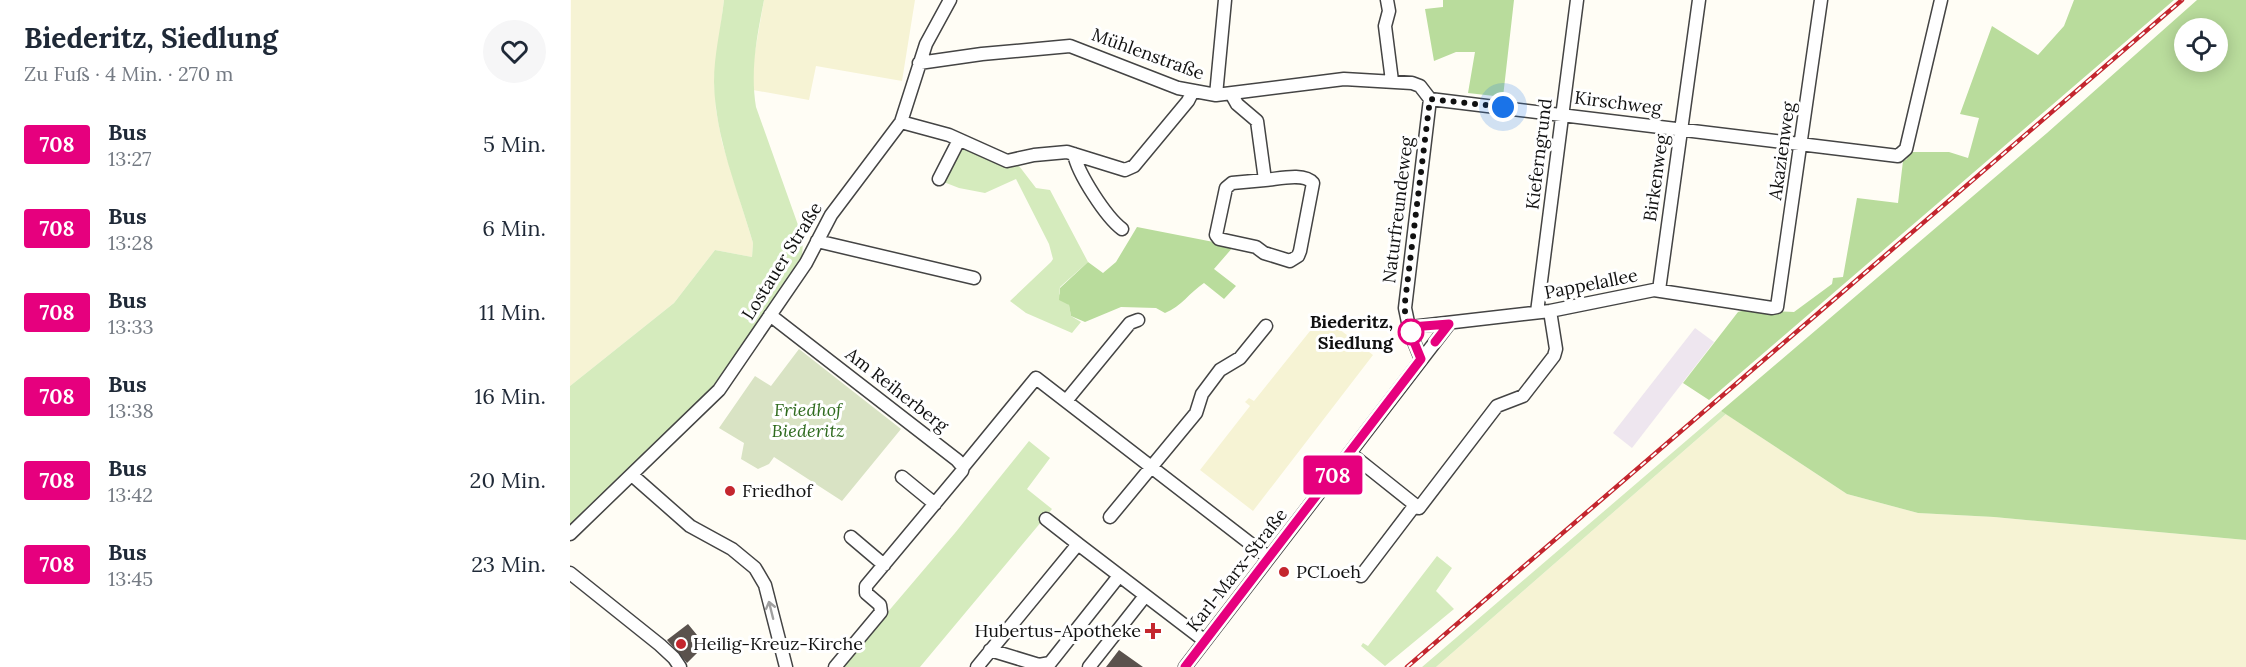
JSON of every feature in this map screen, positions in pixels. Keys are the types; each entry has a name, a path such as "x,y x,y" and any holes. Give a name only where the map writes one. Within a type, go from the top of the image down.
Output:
{"street":[{"name":"Lostauer Straße","path":"570,534 712,398 806,263 831,215 901,122 930,34 950,0"},
{"path":"1216,95 1225,0"},
{"path":"1387,0 1389,11 1385,26 1392,81"},
{"name":"Kieferngrund","path":"1360,576 1415,505 1419,507 1497,406 1522,396 1554,356 1556,349 1543,311 1562,114 1577,0"},
{"name":"Birkenweg","path":"1659,290 1700,0"},
{"name":"Akazienweg","path":"1777,307 1821,0"},
{"name":"Kirschweg","path":"1430,99 1889,156 1903,154 1908,142 1941,0"},
{"name":"Mühlenstraße","path":"919,63 991,52 1070,46 1193,92 1232,95 1324,80 1392,81 1420,86 1430,99"},
{"path":"901,122 959,140 1007,162 1047,153 1074,154 1128,170 1188,101 1193,92"},
{"path":"1232,95 1237,104 1257,121 1265,180"},
{"name":"Naturfreundeweg","path":"1421,359 1410,332 1411,327 1405,314 1405,302 1430,99"},
{"path":"939,178 959,140"},
{"path":"1074,154 1078,166 1106,212 1122,229"},
{"path":"1302,177 1313,183 1300,251 1298,256 1290,261 1264,253 1256,247 1219,239 1215,235 1226,188 1233,183 1265,180 1302,177"},
{"path":"817,241 974,278"},
{"name":"Pappelallee","path":"1411,327 1543,311 1659,290 1777,307"},
{"name":"Am Reiherberg","path":"770,315 963,467"},
{"path":"1066,401 1130,323 1138,320"},
{"name":"Karl-Marx-Straße","path":"1185,667 1449,324"},
{"path":"1110,517 1196,413 1202,394 1220,370 1240,358 1266,326"},
{"path":"835,667 881,612 880,605 867,594 865,589 1036,378 1269,558"},
{"path":"1350,453 1415,505"},
{"path":"632,475 684,521 707,537 732,549 754,568 765,585 786,667"},
{"path":"902,477 935,504"},
{"path":"1046,519 1205,641"},
{"path":"851,537 884,565"},
{"path":"977,667 1078,544"},
{"path":"570,573 660,645 680,667"},
{"path":"990,650 1039,665 1050,663 1119,576"},
{"path":"1089,667 1145,596"}],"shaded area":[{"path":"571,0 724,0 714,80 716,110 722,142 753,243 752,257 715,250 674,303 570,386"},
{"path":"764,0 915,0 902,81 816,66 809,100 753,90 753,63"},
{"path":"1322,316 1373,355 1253,511 1200,470 1250,406 1245,402 1249,398 1254,401"},
{"path":"1695,328 1714,342 1632,448 1613,433"},
{"path":"1726,414 1847,494 1918,513 1994,517 2246,540 2246,667 1436,667"}],"green space":[{"path":"724,0 764,0 754,67 754,94 756,107 803,239 802,259 708,393 570,525 570,386 674,303 715,250 752,257 753,243 728,164 715,103 715,62"},
{"path":"1443,0 1514,0 1503,97 1468,93 1475,52 1456,52 1434,61 1425,9 1443,7"},
{"path":"2074,0 2174,0 1709,400 1683,383 1738,312 1745,310 1794,312 1832,284 1833,278 1843,277 1857,198 1898,203 1903,161 1907,159 1909,152 1949,152 1968,158 1979,118 1960,114 1992,26 2038,55 2064,26"},
{"path":"2197,0 2246,0 2246,540 1994,517 1918,513 1847,494 1721,411 2047,133 2174,20 2174,72 2228,72 2228,18 2177,18"},
{"path":"961,146 1016,162 1036,188 1050,190 1088,262 1060,287 1059,294 1069,305 1071,316 1081,322 1072,333 1026,313 1010,301 1051,262 1053,259 1049,244 1016,179 985,193 959,188 941,181"},
{"path":"1137,227 1234,246 1214,269 1236,286 1224,299 1204,283 1176,307 1165,313 1156,308 1121,307 1085,322 1071,316 1069,305 1059,300 1060,288 1088,262 1103,273 1116,262"},
{"name":"Friedhof Biederitz","path":"799,349 901,429 842,501 774,457 769,464 758,469 741,459 744,443 719,428 755,376 771,386"},
{"path":"1721,411 1726,414 1436,667 1422,667"},
{"path":"1029,441 1050,458 1027,489 1052,509 920,667 841,667 955,533"},
{"path":"1437,556 1452,568 1436,591 1454,609 1385,666 1361,646 1363,643 1368,646"}],"building":[{"name":"Heilig-Kreuz-Kirche","path":"688,624 697,635 691,641 698,652 687,663 667,640"},
{"path":"1119,650 1143,667 1106,667"}],"railway":[{"path":"1407,667 2182,0"}],"bus line":[{"name":"708","path":"1185,667 1421,359 1410,332 1411,327 1422,324 1449,324 1435,342"}],"place":[{"name":"Biederitz, Siedlung","path":"1411,332"},
{"name":"Friedhof","path":"730,491"},
{"name":"PCLoeh","path":"1284,572"},
{"name":"Hubertus-Apotheke","path":"1153,631"},
{"name":"Heilig-Kreuz-Kirche","path":"681,644"}],"route":[{"path":"1411,332 1405,314 1405,302 1430,99 1503,107"}]}
